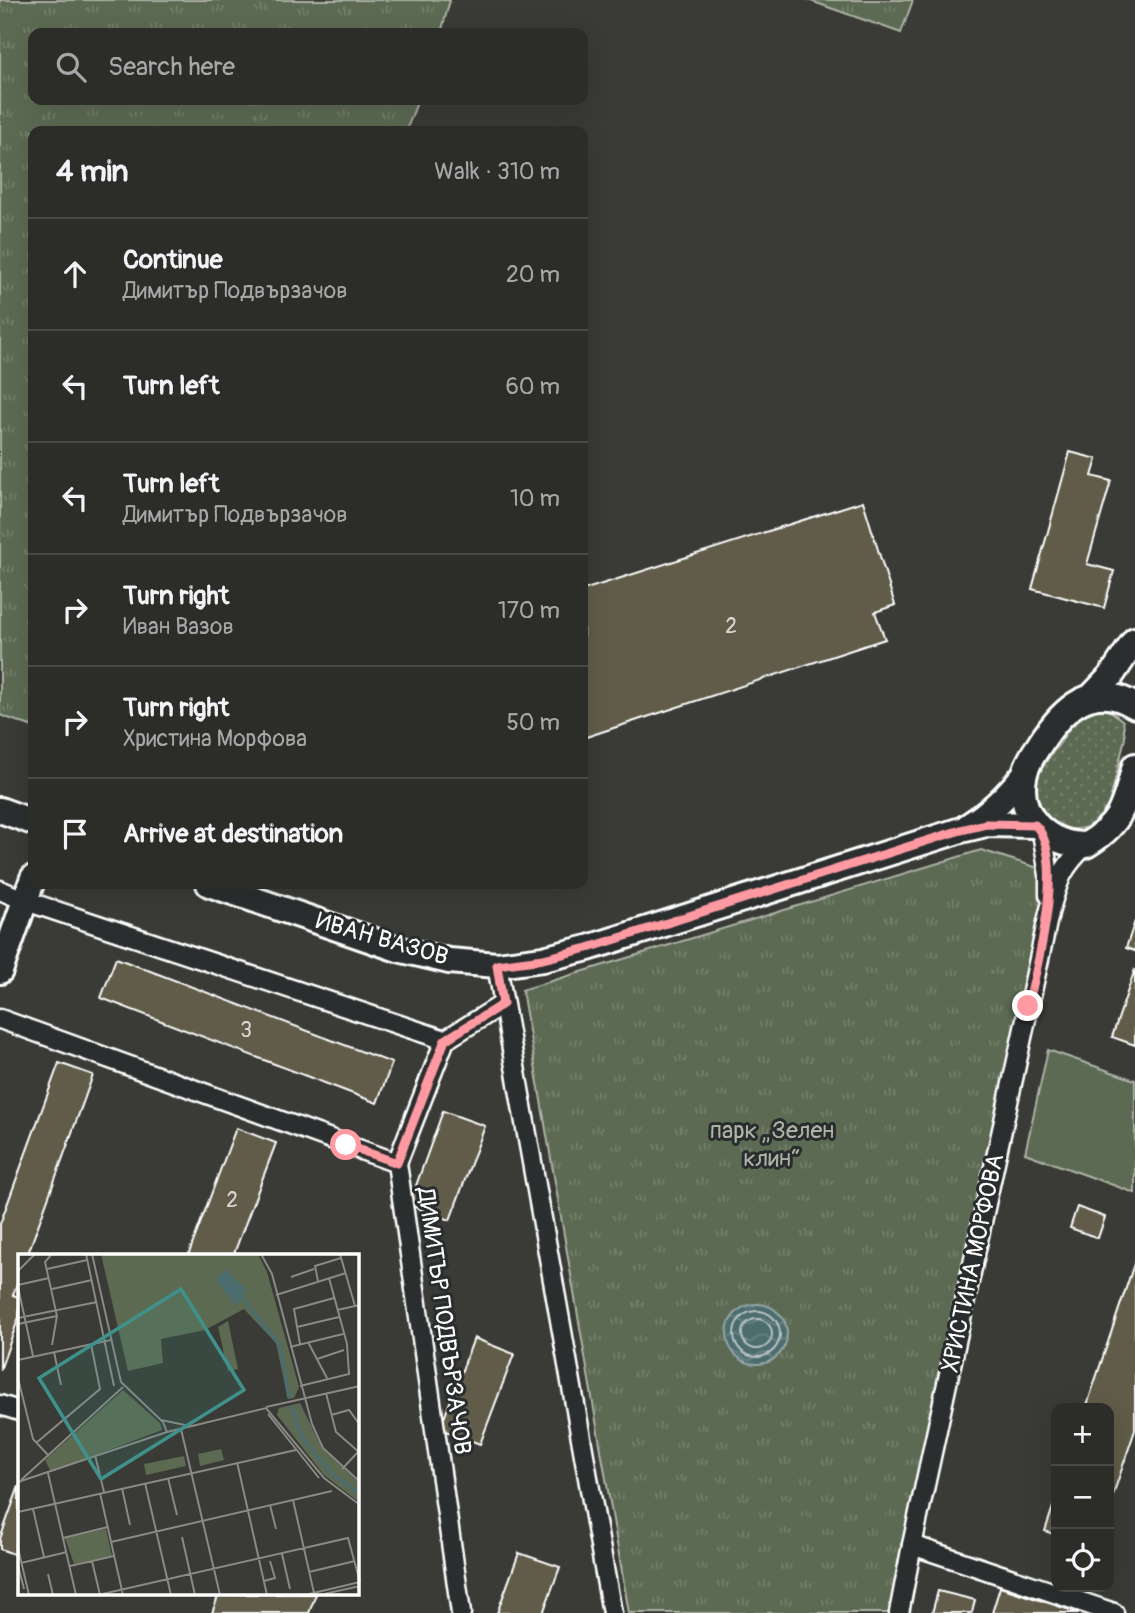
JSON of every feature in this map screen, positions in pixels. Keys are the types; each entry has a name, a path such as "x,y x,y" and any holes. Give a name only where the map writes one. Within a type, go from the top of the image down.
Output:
{"main road":[{"path":"1092,696 1111,676 1135,640"},
{"path":"1092,696 1124,699 1135,706"},
{"name":"ИВАН ВАЗОВ","path":"961,830 1001,802 1024,775 1035,751 1057,720 1080,701 1092,696"},
{"path":"1086,845 1110,829 1119,815 1135,766"},
{"path":"1024,775 1022,792 1026,809 1039,829"},
{"path":"0,810 28,820"},
{"name":"ИВАН ВАЗОВ","path":"224,889 398,949 449,961 497,965 543,959 588,948 986,824 1039,829 1060,842 1086,845"},
{"path":"0,971 29,890"}],"street":[{"name":"ХРИСТИНА МОРФОВА","path":"1039,829 1049,874 1049,913"},
{"name":"ХРИСТИНА МОРФОВА","path":"899,1613 1049,913 1060,876 1069,860 1086,845"},
{"path":"0,890 29,890 445,1040"},
{"path":"497,965 612,1613"},
{"path":"397,1163 445,1040 503,1004"},
{"name":"ДИМИТЪР ПОДВЪРЗАЧОВ","path":"0,1019 397,1163 461,1613"},
{"path":"0,1405 18,1411"},
{"path":"912,1545 1114,1613"}],"green space":[{"path":"0,0 450,0 442,28 28,28 28,105 416,105 408,126 28,126 28,725 0,715"},
{"path":"808,0 913,0 901,33"},
{"path":"1099,708 1112,712 1123,721 1125,738 1108,809 1102,817 1086,827 1068,829 1051,822 1037,806 1033,796 1036,781 1076,720"},
{"name":"парк „Зелен клин“","path":"981,850 1048,871 1042,929 902,1613 629,1613 522,990"},
{"path":"1048,1050 1135,1080 1135,1193 1025,1153"}],"water":[{"path":"751,1304 763,1304 779,1312 785,1322 785,1346 779,1356 763,1364 751,1364 735,1356 727,1340 727,1328 735,1312"}],"building":[{"path":"1070,452 1097,459 1092,476 1111,481 1087,564 1114,571 1104,608 1032,589"},
{"path":"863,501 895,605 875,612 885,639 588,736 588,588"},
{"path":"1135,921 1135,951 1126,948"},
{"path":"116,958 392,1063 377,1103 101,998"},
{"path":"1135,969 1135,1045 1112,1037"},
{"path":"59,1063 93,1075 28,1254 18,1254 18,1281 13,1295 18,1297 18,1320 0,1370 0,1224"},
{"path":"443,1111 485,1126 450,1220 409,1205"},
{"path":"236,1128 276,1143 234,1254 189,1254"},
{"path":"1077,1207 1105,1217 1098,1238 1070,1228"},
{"path":"1135,1261 1135,1430 1114,1492 1114,1403 1088,1403"},
{"path":"474,1338 514,1354 480,1444 440,1429"},
{"path":"18,1489 18,1556 0,1549 0,1539"},
{"path":"1051,1513 1051,1533 1045,1531"},
{"path":"519,1553 560,1567 543,1613 497,1613"},
{"path":"1000,1587 1079,1613 992,1613"},
{"path":"938,1591 975,1600 972,1613 932,1613"},
{"path":"218,1596 315,1596 309,1613 212,1613"}],"route":[{"path":"346,1145 397,1163 445,1040 503,1004 497,965 543,959 588,948 986,824 1035,825 1042,832 1049,874 1049,913 1028,1006"}]}
